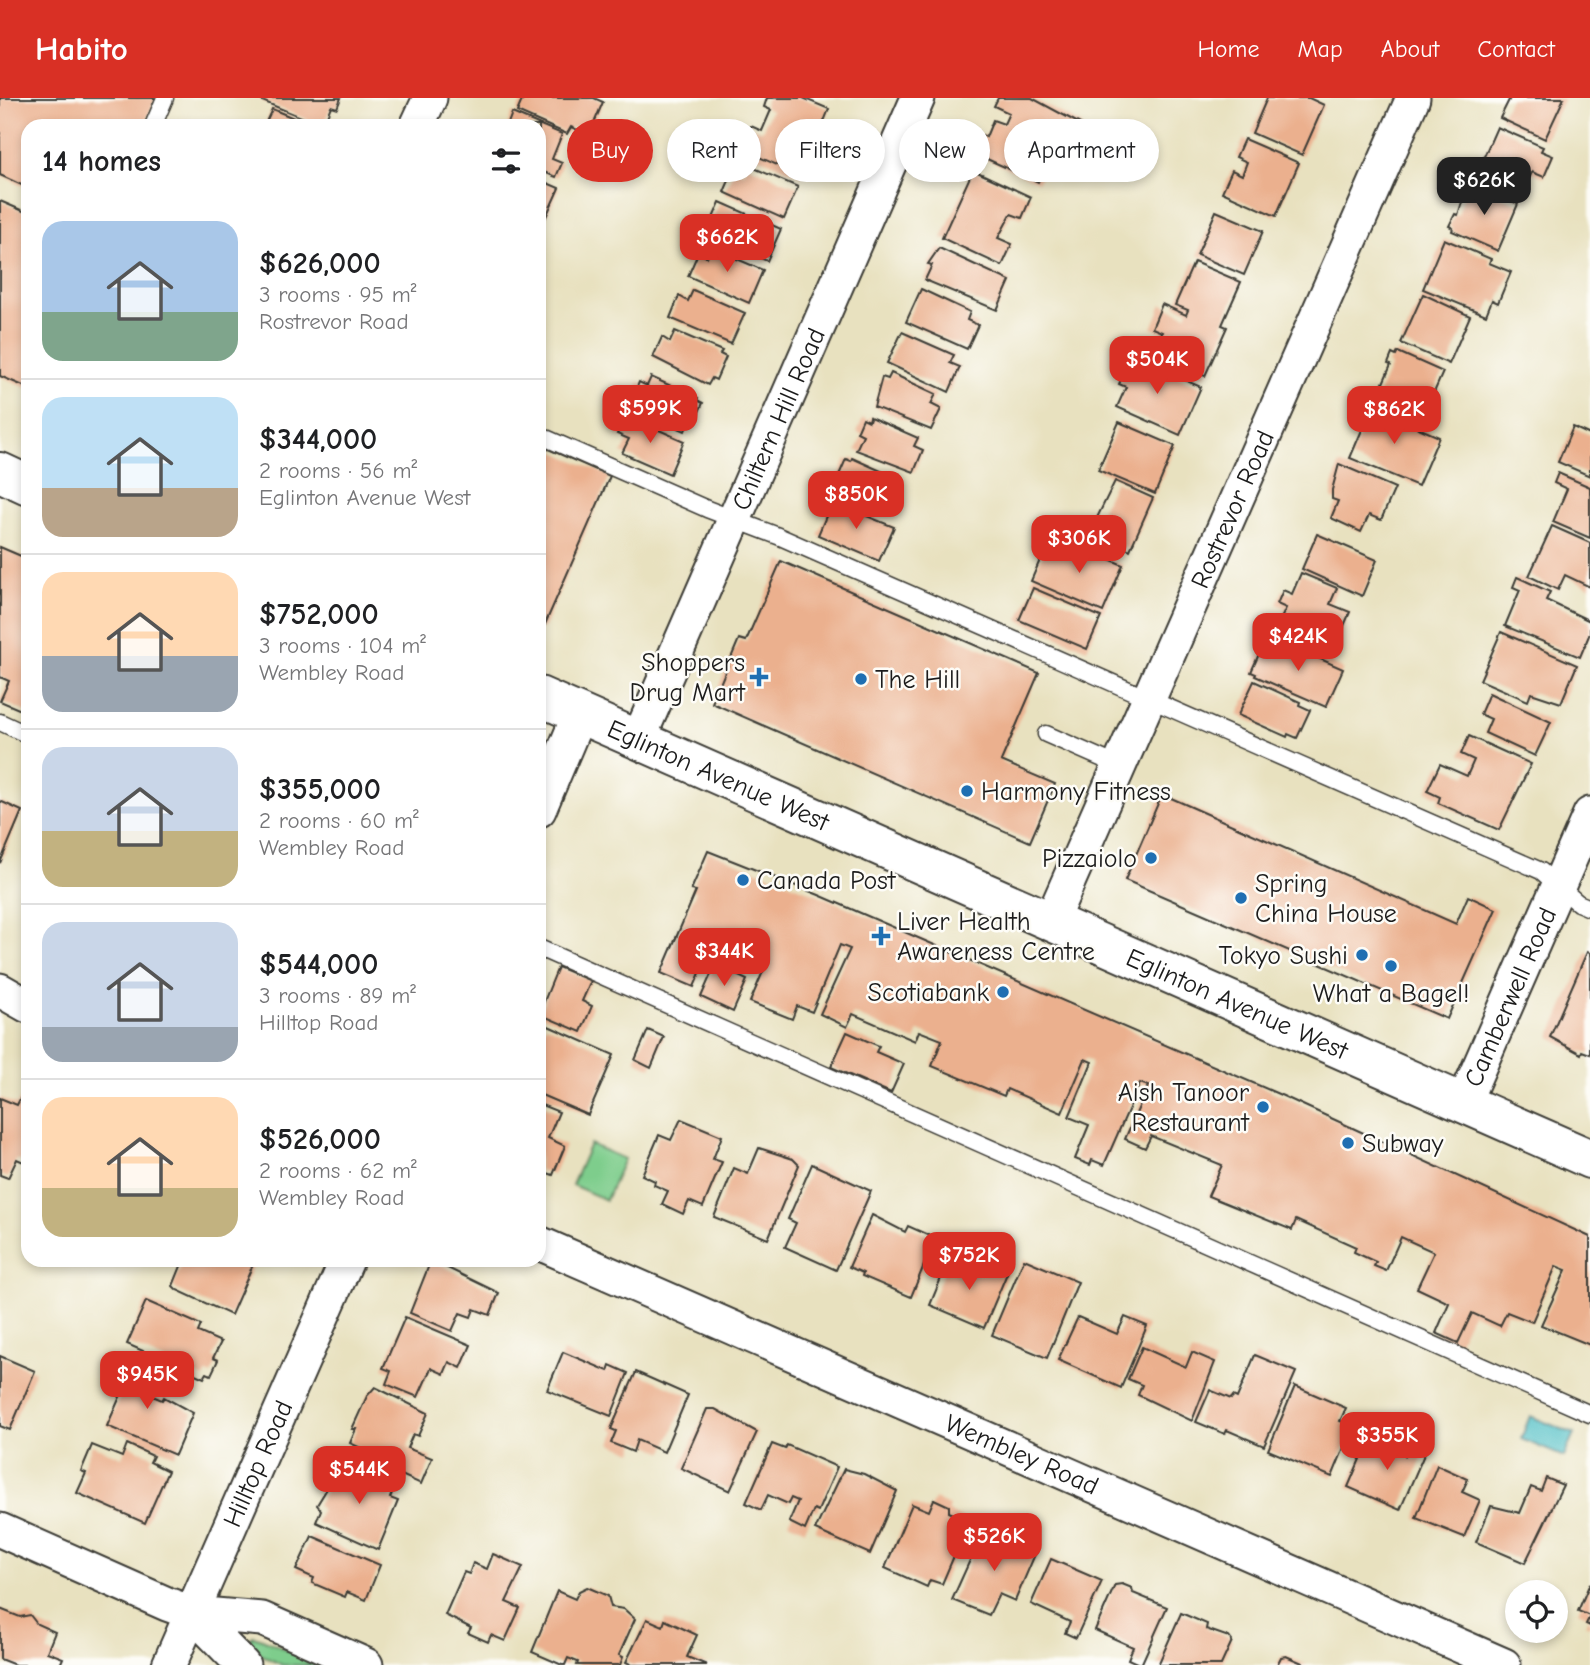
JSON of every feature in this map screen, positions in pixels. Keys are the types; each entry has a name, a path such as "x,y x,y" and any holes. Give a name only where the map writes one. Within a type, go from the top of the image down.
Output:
{"main road":[{"path":"0,472 21,482"},
{"name":"Eglinton Avenue West","path":"546,699 1590,1159"}],"street":[{"path":"421,119 430,98"},
{"name":"Chiltern Hill Road","path":"639,738 737,519 918,98"},
{"name":"Rostrevor Road","path":"1051,921 1413,98"},
{"path":"546,793 579,713"},
{"name":"Camberwell Road","path":"1463,1104 1590,814"},
{"path":"0,989 21,1002"},
{"name":"Wembley Road","path":"546,1246 1504,1665"},
{"name":"Hilltop Road","path":"169,1665 344,1267"},
{"path":"0,1530 192,1613 262,1619 366,1665"},
{"path":"192,1613 243,1665"}],"lane":[{"path":"156,119 166,98"},
{"path":"546,438 1541,871 1590,908"},
{"path":"0,722 21,732"},
{"path":"1046,734 1119,766"},
{"path":"546,951 1590,1413"}],"green space":[{"path":"590,1144 624,1159 606,1200 572,1185"},
{"path":"253,1636 321,1665 282,1665 248,1648 248,1641"}],"water":[{"path":"1530,1416 1574,1434 1564,1457 1521,1439"}],"building":[{"path":"0,98 156,98 147,119 21,119 21,185 0,175"},
{"path":"263,98 341,98 337,108 331,106 326,119 306,119 262,101"},
{"path":"523,98 594,98 603,102 596,119 567,119 567,134 546,125 546,119 533,119 517,112"},
{"path":"767,98 803,98 829,109 825,119 775,119 775,164 761,158 761,131 771,110 764,107"},
{"path":"998,98 1032,98 1071,119 1006,119 1009,113 994,106"},
{"path":"1267,98 1309,98 1324,105 1302,155 1252,133"},
{"path":"1510,98 1564,98 1545,139 1500,118"},
{"path":"272,109 296,119 267,119"},
{"path":"512,113 526,119 510,119"},
{"path":"993,120 1004,124 1004,167 990,160 990,127"},
{"path":"546,127 562,134 552,159 562,163 556,177 546,173"},
{"path":"1497,127 1543,147 1541,151 1553,156 1544,177 1532,172 1521,197 1475,177"},
{"path":"1244,139 1299,163 1276,216 1222,192 1232,170 1242,175 1247,162 1236,157"},
{"path":"761,171 775,177 775,182 786,182 798,187 784,219 724,192 728,182 761,182"},
{"path":"990,178 1031,197 1022,218 1011,214 998,238 1012,244 1002,266 942,238 968,182 990,182"},
{"path":"546,183 559,188 546,217"},
{"path":"1472,184 1518,204 1498,251 1452,231 1453,228 1449,226 1455,214 1458,215 1466,189 1469,190"},
{"path":"0,201 21,210 21,385 0,376"},
{"path":"720,202 781,229 767,261 706,234"},
{"path":"1216,211 1263,231 1244,275 1197,255"},
{"path":"1444,239 1491,259 1489,263 1511,272 1498,303 1492,300 1486,315 1423,289"},
{"path":"711,248 763,270 749,303 688,276 698,253 707,257"},
{"path":"939,248 1010,281 997,310 925,280 932,265 928,264"},
{"path":"1194,262 1241,282 1222,325 1227,327 1205,376 1165,358 1169,352 1156,346 1162,332 1152,328 1162,304 1186,315 1188,310 1175,305"},
{"path":"921,289 970,312 967,320 978,325 967,349 906,322"},
{"path":"693,290 745,313 731,344 670,318 679,296 688,301"},
{"path":"1423,294 1470,316 1449,364 1401,343"},
{"path":"675,331 722,351 720,354 726,357 716,380 712,378 708,385 653,357 662,337 670,342"},
{"path":"902,332 954,355 950,363 960,367 949,392 887,363"},
{"path":"1398,352 1443,372 1422,420 1376,399 1391,365 1388,364 1392,354 1396,356"},
{"path":"1131,357 1201,387 1180,435 1117,407 1126,387 1119,384"},
{"path":"891,373 936,394 931,404 941,409 931,430 874,407 882,377 888,379"},
{"path":"651,377 698,398 697,400 703,403 695,421 690,418 685,431 637,410 639,406 630,403 639,382 647,386"},
{"path":"1366,405 1439,437 1418,486 1350,458 1365,423 1359,421"},
{"path":"625,415 684,441 670,474 622,453 629,439 617,434"},
{"path":"870,417 918,438 914,446 923,450 914,472 856,450 863,435 857,432 863,418 869,421"},
{"path":"1119,422 1175,446 1155,494 1098,470"},
{"path":"1573,427 1590,435 1590,476 1558,462"},
{"path":"546,448 610,476 546,622"},
{"path":"852,458 899,479 894,489 903,493 896,508 888,505 885,512 837,490 843,477 839,475 846,459 851,461"},
{"path":"1339,464 1395,488 1381,520 1369,515 1361,532 1331,518 1338,501 1332,499 1332,490"},
{"path":"1558,473 1590,487 1590,538 1553,522 1567,489 1554,483"},
{"path":"1115,481 1153,498 1130,550 1090,532"},
{"path":"832,502 894,527 879,561 818,535"},
{"path":"1552,526 1590,543 1590,587 1565,575 1558,590 1529,576"},
{"path":"1317,534 1377,560 1362,596 1302,569"},
{"path":"1073,543 1123,565 1103,612 1031,581 1046,546 1068,555"},
{"path":"0,547 21,556 21,710 0,701 9,681 0,677"},
{"name":"The Hill","path":"781,561 1039,673 1001,761 1055,784 1030,842 712,703 739,639 746,641"},
{"path":"1301,573 1337,588 1330,604 1350,612 1334,649 1278,625 1286,608 1277,604 1283,590 1292,594"},
{"path":"1517,577 1550,592 1546,600 1590,621 1590,633 1580,657 1505,626 1520,590 1513,587"},
{"path":"1033,588 1101,617 1087,649 1019,620"},
{"path":"1501,632 1577,665 1561,703 1531,693 1528,701 1480,680"},
{"path":"1271,643 1296,654 1298,649 1343,669 1326,707 1251,672 1259,654 1265,656"},
{"path":"1254,681 1300,702 1299,705 1310,710 1297,738 1288,734 1287,737 1238,715"},
{"path":"1489,693 1551,722 1535,756 1485,733 1491,719 1480,714"},
{"path":"1469,736 1531,764 1499,830 1438,803 1440,797 1427,791 1440,764 1467,776 1474,760 1461,754"},
{"path":"1162,794 1456,924 1468,896 1496,909 1447,1019 1125,880"},
{"path":"0,801 21,811 21,813 0,863"},
{"path":"708,851 819,895 1283,1096 1590,1237 1590,1345 1541,1325 1566,1270 1556,1266 1532,1322 1507,1312 1500,1326 1472,1313 1458,1343 1436,1333 1449,1303 1417,1288 1434,1252 1401,1237 1386,1271 1374,1266 1376,1262 1354,1252 1356,1247 1296,1220 1292,1230 1208,1196 1222,1165 1151,1136 1145,1148 1125,1139 1148,1086 1140,1083 1104,1165 1092,1160 1090,1165 1075,1159 1089,1125 1069,1117 1092,1062 1085,1059 1062,1113 1007,1089 1004,1096 932,1066 942,1040 919,1031 915,1041 853,1014 847,1027 820,1014 850,949 840,945 812,1012 797,1006 792,1019 750,1002 768,960 715,938 694,987 661,973 696,891 691,890"},
{"path":"1587,952 1590,953 1590,1054 1582,1051 1581,1054 1550,1037"},
{"path":"715,965 747,980 733,1012 701,997"},
{"path":"558,967 591,981 582,1001 592,1006 581,1032 546,1017 546,997"},
{"path":"546,1025 614,1055 588,1115 546,1097"},
{"path":"648,1030 664,1037 651,1068 635,1060"},
{"path":"847,1032 879,1046 876,1052 904,1064 891,1093 831,1067"},
{"path":"0,1098 17,1105 20,1099 21,1161 17,1159 8,1178 0,1175"},
{"path":"546,1107 559,1112 548,1138 565,1146 553,1175 546,1172"},
{"path":"681,1119 722,1136 713,1159 722,1162 703,1207 689,1201 683,1214 662,1204 668,1191 654,1185 655,1181 642,1175 659,1135 671,1140"},
{"path":"759,1148 793,1159 799,1165 768,1239 714,1217 734,1168 748,1174"},
{"path":"812,1164 871,1191 836,1270 785,1247 796,1223 788,1219"},
{"path":"872,1215 905,1232 908,1226 935,1238 911,1297 862,1276 863,1273 849,1267"},
{"path":"1024,1259 1078,1282 1047,1358 992,1335"},
{"path":"948,1261 979,1274 984,1261 1008,1271 984,1328 930,1305"},
{"path":"181,1267 252,1267 231,1315 173,1286"},
{"path":"428,1267 445,1267 499,1293 490,1315 474,1309 471,1317 460,1313 452,1331 410,1313"},
{"path":"146,1301 201,1325 198,1332 221,1342 213,1358 218,1360 211,1375 207,1373 204,1378 127,1344"},
{"path":"405,1317 471,1345 461,1368 449,1362 444,1374 431,1368 418,1397 386,1384 391,1371 383,1368"},
{"path":"1078,1317 1117,1334 1125,1317 1147,1326 1121,1388 1058,1360"},
{"path":"1142,1347 1186,1367 1192,1352 1215,1362 1192,1421 1138,1395 1142,1385 1128,1379"},
{"path":"563,1352 608,1371 610,1365 628,1373 611,1416 547,1390"},
{"path":"1255,1355 1296,1372 1264,1446 1227,1430 1225,1434 1196,1422 1210,1390 1231,1399 1233,1396 1237,1398"},
{"path":"0,1356 35,1371 10,1430 0,1426"},
{"path":"127,1361 159,1374 150,1395 162,1400 164,1397 193,1413 175,1455 107,1426 123,1390 113,1386 122,1362 126,1364"},
{"path":"636,1372 688,1395 664,1452 637,1440 633,1452 611,1443 616,1431 611,1429"},
{"path":"1295,1386 1346,1408 1340,1421 1353,1426 1332,1477 1268,1450"},
{"path":"375,1387 428,1413 418,1436 413,1434 407,1448 432,1458 421,1484 386,1468 389,1461 350,1443 356,1429 352,1429 367,1396"},
{"path":"707,1409 715,1409 757,1432 730,1491 681,1468"},
{"path":"1369,1438 1388,1446 1397,1442 1405,1455 1410,1443 1426,1450 1400,1510 1348,1487"},
{"path":"127,1444 153,1456 150,1462 168,1471 145,1523 77,1493 86,1473 81,1471 92,1445 122,1457"},
{"path":"772,1444 785,1449 787,1445 837,1467 818,1511 814,1509 805,1530 789,1522 798,1501 791,1498 788,1504 768,1495 761,1510 746,1503"},
{"path":"1437,1465 1468,1479 1462,1492 1480,1500 1464,1537 1416,1518"},
{"path":"366,1468 397,1481 390,1498 398,1501 378,1550 316,1522 321,1510 317,1505 339,1469 362,1479"},
{"path":"844,1469 864,1474 897,1491 870,1554 815,1530"},
{"path":"1546,1478 1563,1485 1525,1563 1476,1542 1491,1506 1520,1513 1531,1487 1541,1491"},
{"path":"934,1499 949,1506 949,1512 969,1521 942,1584 930,1580 927,1587 885,1568 912,1504 929,1511"},
{"path":"984,1529 1036,1552 1015,1601 999,1594 989,1615 952,1600"},
{"path":"312,1536 380,1565 366,1600 347,1592 345,1597 312,1583 314,1578 296,1570"},
{"path":"493,1554 523,1567 506,1602 520,1608 505,1641 491,1635 488,1642 468,1633 471,1628 445,1615 464,1572 469,1574 473,1563 487,1569"},
{"path":"1051,1559 1102,1581 1076,1638 1065,1633 1070,1622 1031,1604"},
{"path":"1590,1583 1590,1616 1578,1611"},
{"path":"1122,1584 1132,1588 1133,1593 1167,1607 1141,1665 1128,1659 1133,1647 1095,1630 1115,1585"},
{"path":"587,1587 608,1596 611,1607 624,1609 635,1619 619,1655 623,1657 620,1665 577,1665 578,1662 568,1658 565,1665 562,1665 532,1652 557,1591 575,1599 579,1591"},
{"path":"0,1609 20,1617 30,1615 37,1624 55,1632 47,1652 63,1658 60,1665 15,1665 0,1659"},
{"path":"1181,1613 1207,1624 1206,1629 1229,1637 1232,1641 1221,1665 1158,1665"},
{"path":"647,1619 663,1626 665,1620 697,1635 687,1657 707,1665 632,1665 626,1662"},
{"path":"1286,1656 1307,1665 1277,1665 1281,1657"}],"place":[{"name":"Shoppers Drug Mart","path":"759,677"},
{"name":"The Hill","path":"861,679"},
{"name":"Harmony Fitness","path":"967,791"},
{"name":"Pizzaiolo","path":"1151,858"},
{"name":"Canada Post","path":"743,880"},
{"name":"Spring China House","path":"1241,898"},
{"name":"Liver Health Awareness Centre","path":"881,936"},
{"name":"Tokyo Sushi","path":"1362,955"},
{"name":"What a Bagel!","path":"1391,966"},
{"name":"Scotiabank","path":"1003,992"},
{"name":"Aish Tanoor Restaurant","path":"1263,1107"},
{"name":"Subway","path":"1348,1143"}]}
